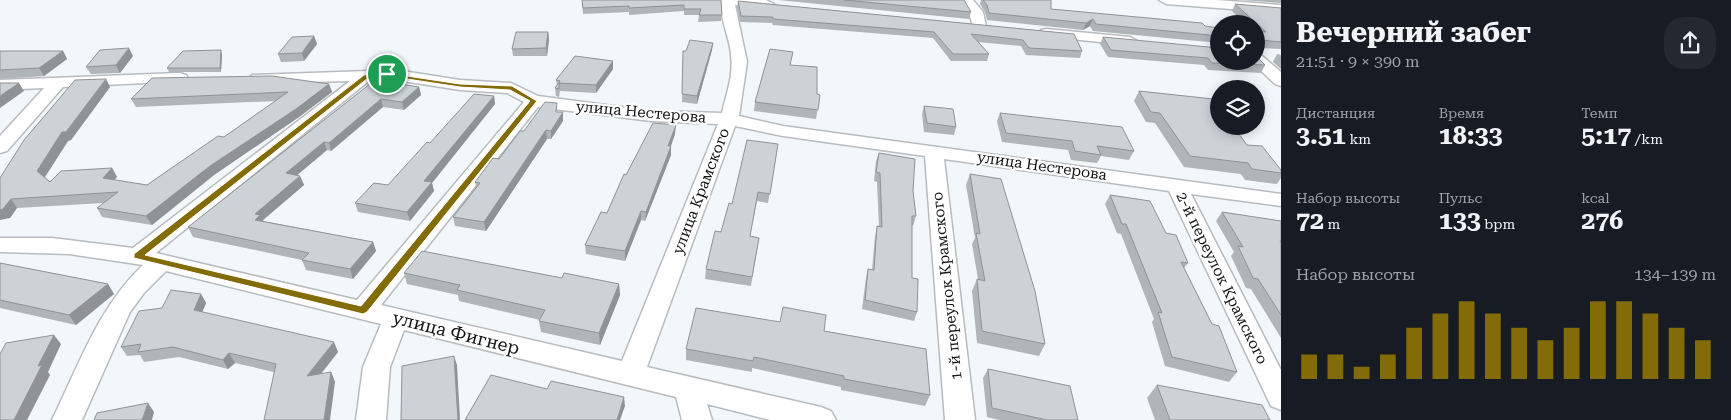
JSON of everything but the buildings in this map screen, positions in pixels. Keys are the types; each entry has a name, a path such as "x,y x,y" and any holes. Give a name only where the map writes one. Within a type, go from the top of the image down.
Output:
{"street":[{"path":"724,0 785,6"},
{"name":"улица Крамского","path":"630,376 729,119 736,89 739,55 724,0"},
{"path":"966,0 976,12 979,26"},
{"path":"1166,0 1281,9"},
{"path":"960,24 997,28"},
{"path":"1033,32 1140,42"},
{"path":"1265,55 1273,55"},
{"path":"1265,66 1281,81"},
{"name":"улица Нестерова","path":"244,78 396,75 460,86 512,88 534,101 651,116 729,119 783,131 1281,200"},
{"path":"67,420 119,309 135,287 149,259 366,76"},
{"path":"0,85 199,78"},
{"path":"0,147 57,84"},
{"path":"363,310 534,101"},
{"name":"1-й переулок Крамского","path":"934,153 960,420"},
{"name":"2-й переулок Крамского","path":"1176,184 1281,398"},
{"name":"улица Фигнер","path":"0,245 61,244 149,259 398,318 630,376 822,420"},
{"path":"371,420 374,376 379,353 398,318"},
{"path":"688,389 697,420"}],"route":[{"path":"387,74 460,86 512,88 534,101 363,310 137,256 366,76 387,74"}]}
